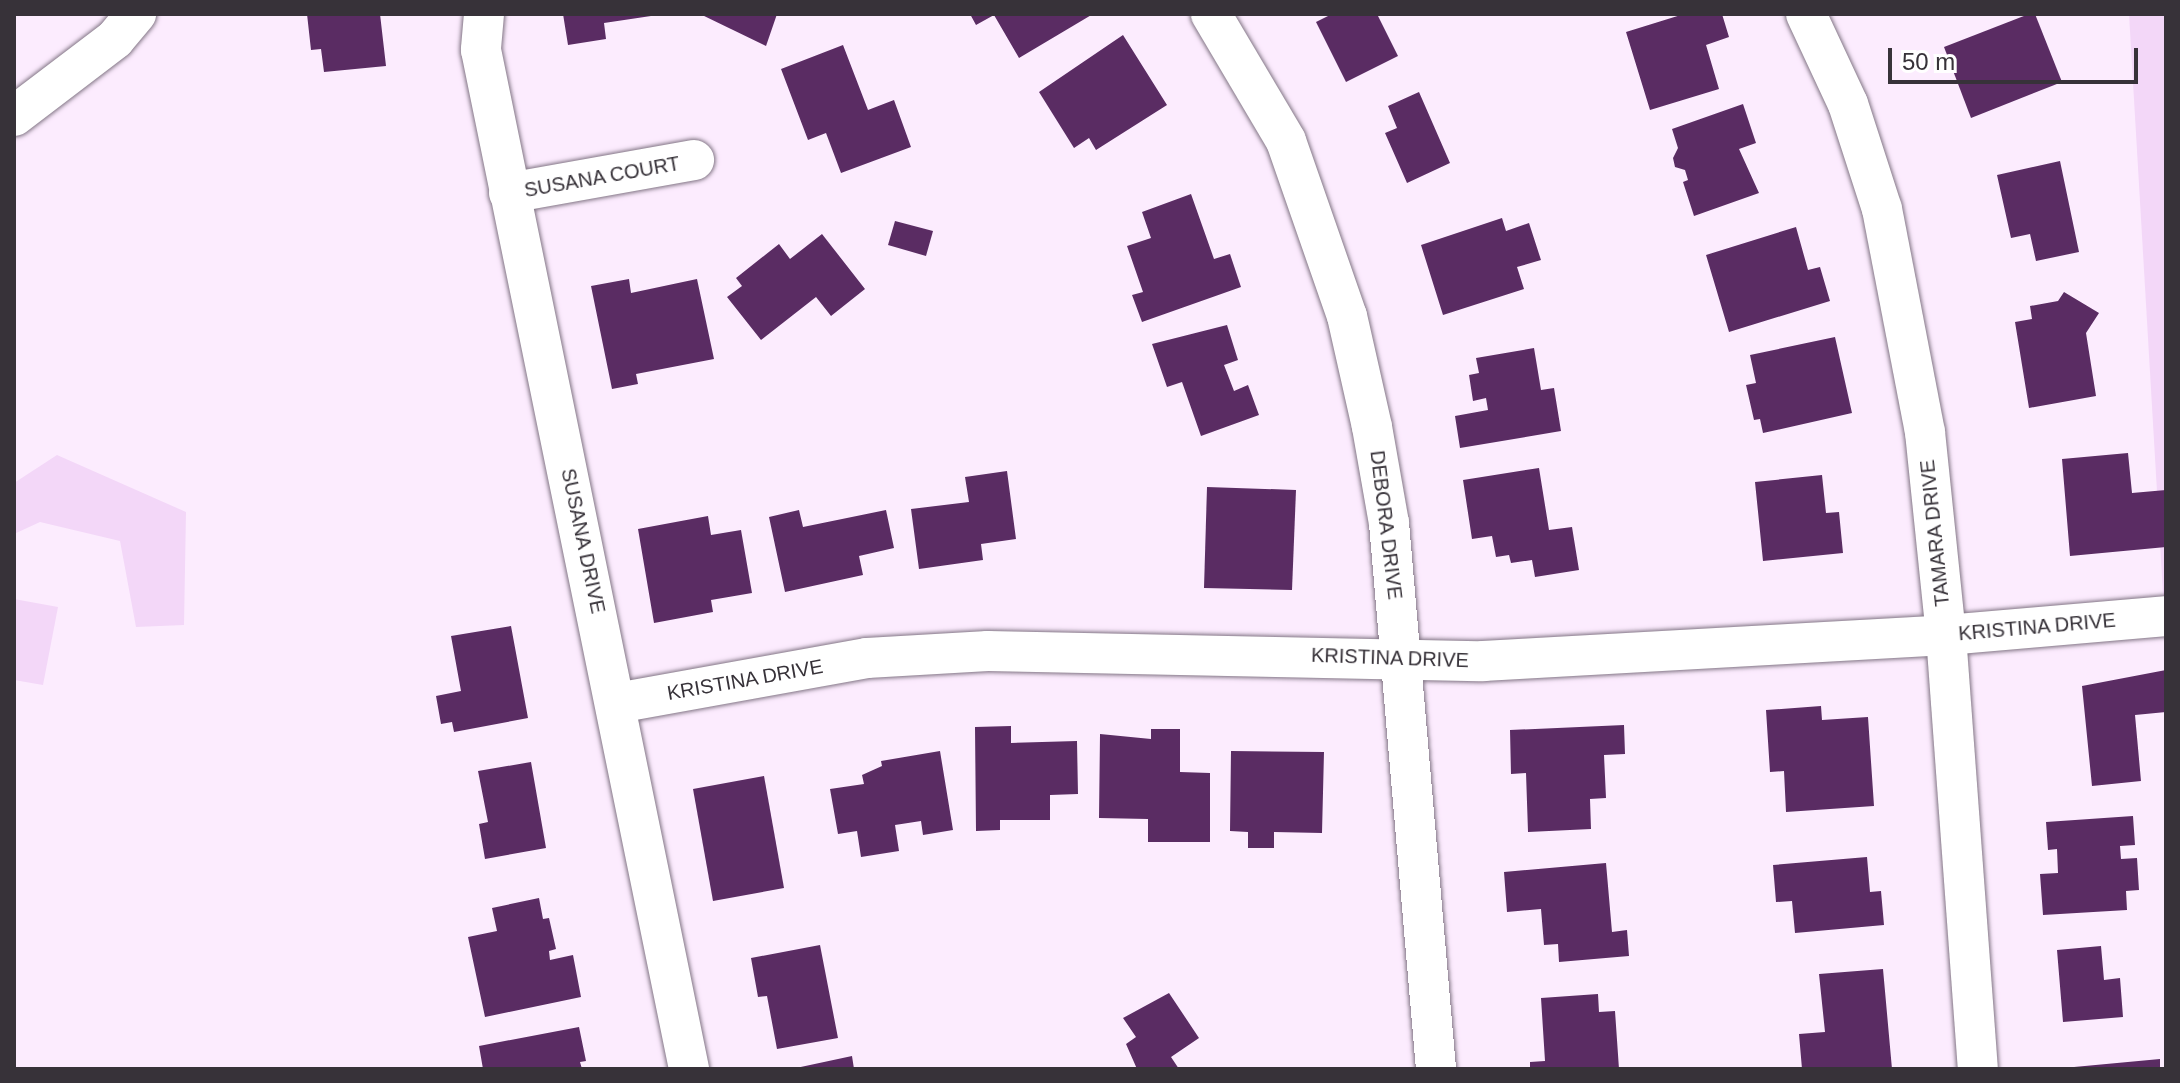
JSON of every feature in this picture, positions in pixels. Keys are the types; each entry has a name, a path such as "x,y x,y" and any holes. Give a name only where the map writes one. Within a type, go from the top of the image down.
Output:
{"street":[{"path":"14,116 115,39 136,14"},
{"name":"SUSANA DRIVE","path":"484,14 481,50 617,703 689,1069"},
{"name":"DEBORA DRIVE","path":"1211,14 1286,141 1347,316 1389,523 1436,1069"},
{"name":"TAMARA DRIVE","path":"1806,14 1848,104 1882,209 1925,432 1946,635 1978,1069"},
{"name":"SUSANA COURT","path":"509,193 694,160"},
{"name":"KRISTINA DRIVE","path":"617,703 867,658 988,651 1483,661 1946,635 2166,616"}],"shaded area":[{"path":"2129,14 2166,14 2166,645"},
{"path":"57,455 186,512 184,625 136,627 120,541 40,522 14,534 14,483"},
{"path":"14,599 58,607 43,685 14,680"}],"building":[{"path":"307,14 380,14 386,66 324,72 321,49 311,50"},
{"path":"563,14 651,16 604,23 606,39 568,45"},
{"path":"700,14 777,14 766,46"},
{"path":"970,14 1093,14 1019,58 994,15 976,25"},
{"path":"1332,14 1377,14 1398,56 1346,82 1316,22"},
{"path":"1684,14 1722,14 1729,37 1706,45 1719,89 1650,110 1626,32"},
{"path":"2035,14 2062,82 1971,118 1944,47"},
{"path":"1123,35 1167,105 1096,150 1089,138 1074,148 1039,92"},
{"path":"843,45 868,110 894,100 911,147 841,173 826,133 808,140 781,69"},
{"path":"1419,92 1450,163 1407,183 1385,133 1397,128 1388,106"},
{"path":"1743,104 1756,143 1739,149 1759,193 1694,216 1683,182 1688,180 1685,170 1675,167 1673,158 1678,148 1672,129"},
{"path":"2060,161 2079,252 2036,261 2030,234 2011,238 1997,175"},
{"path":"1191,194 1214,259 1230,254 1241,287 1142,322 1132,295 1143,292 1127,246 1151,238 1142,212"},
{"path":"1502,218 1506,231 1529,223 1541,260 1517,267 1524,289 1443,315 1421,245"},
{"path":"895,221 933,231 926,256 888,245"},
{"path":"1796,227 1808,270 1820,267 1830,301 1729,332 1706,255"},
{"path":"822,234 865,289 831,316 816,297 761,340 727,297 742,286 736,278 779,244 790,259"},
{"path":"629,279 631,293 697,279 714,359 636,374 638,384 612,389 591,286"},
{"path":"2064,292 2099,313 2086,333 2096,396 2029,408 2015,322 2032,319 2030,306 2058,301"},
{"path":"1227,325 1238,360 1224,365 1234,391 1248,385 1259,415 1201,436 1182,382 1167,387 1152,344"},
{"path":"1835,337 1852,413 1763,433 1760,419 1754,420 1746,385 1756,383 1750,355"},
{"path":"1534,348 1541,390 1554,388 1561,431 1460,448 1455,416 1488,410 1486,398 1473,401 1469,375 1479,373 1476,358"},
{"path":"2128,453 2132,493 2166,490 2166,547 2070,556 2062,459"},
{"path":"1539,468 1549,530 1572,527 1579,570 1535,577 1532,560 1511,563 1509,555 1496,557 1492,536 1472,539 1463,480"},
{"path":"1007,471 1016,539 981,544 983,560 919,569 911,509 969,502 965,477"},
{"path":"1822,475 1826,513 1839,512 1843,553 1763,561 1755,482"},
{"path":"1207,487 1296,490 1292,590 1204,588"},
{"path":"799,510 803,527 886,510 894,548 859,556 863,575 785,592 769,517"},
{"path":"708,516 711,535 741,530 752,593 711,600 713,612 654,623 638,529"},
{"path":"511,626 528,718 454,732 452,722 441,724 436,696 461,691 451,636"},
{"path":"2166,670 2166,712 2135,715 2141,781 2092,786 2082,686"},
{"path":"1821,706 1822,720 1868,717 1874,806 1786,812 1784,771 1770,772 1766,710"},
{"path":"1624,725 1625,754 1604,755 1606,798 1590,799 1591,829 1528,832 1526,773 1511,774 1510,730"},
{"path":"1011,726 1011,743 1077,741 1078,794 1050,795 1050,820 1000,820 1000,830 976,831 975,727"},
{"path":"1151,729 1180,729 1180,772 1210,773 1210,842 1148,842 1148,819 1099,818 1100,734 1151,739"},
{"path":"940,751 953,830 923,835 921,821 895,825 899,851 861,857 857,831 838,834 830,789 864,784 862,775 882,766 881,761"},
{"path":"1231,751 1324,752 1322,833 1274,832 1274,848 1248,848 1248,832 1230,831"},
{"path":"531,762 546,848 485,859 479,824 488,822 478,771"},
{"path":"764,776 784,888 713,901 693,789"},
{"path":"2133,816 2135,845 2120,846 2121,859 2137,858 2139,890 2126,891 2127,910 2043,915 2040,874 2058,873 2057,849 2048,850 2046,822"},
{"path":"1867,857 1870,892 1881,891 1884,925 1795,933 1792,901 1776,902 1773,865"},
{"path":"1606,863 1612,932 1627,930 1629,956 1559,962 1558,944 1544,945 1541,909 1507,912 1504,872"},
{"path":"539,898 543,919 549,918 556,949 549,951 550,960 573,955 581,997 485,1017 468,937 497,931 492,908"},
{"path":"820,945 838,1038 777,1049 767,996 758,997 751,958"},
{"path":"2101,946 2104,980 2120,978 2123,1017 2063,1022 2057,950"},
{"path":"1883,969 1892,1069 1802,1069 1799,1034 1825,1032 1819,974"},
{"path":"1169,993 1199,1038 1171,1057 1179,1069 1137,1069 1126,1044 1136,1037 1123,1018"},
{"path":"1598,994 1599,1012 1615,1011 1619,1069 1530,1069 1530,1062 1545,1061 1541,998"},
{"path":"579,1027 586,1061 580,1062 582,1069 483,1069 479,1046"},
{"path":"852,1056 854,1069 796,1069 796,1068"},
{"path":"2160,1059 2160,1069 2074,1069 2074,1067"}]}
